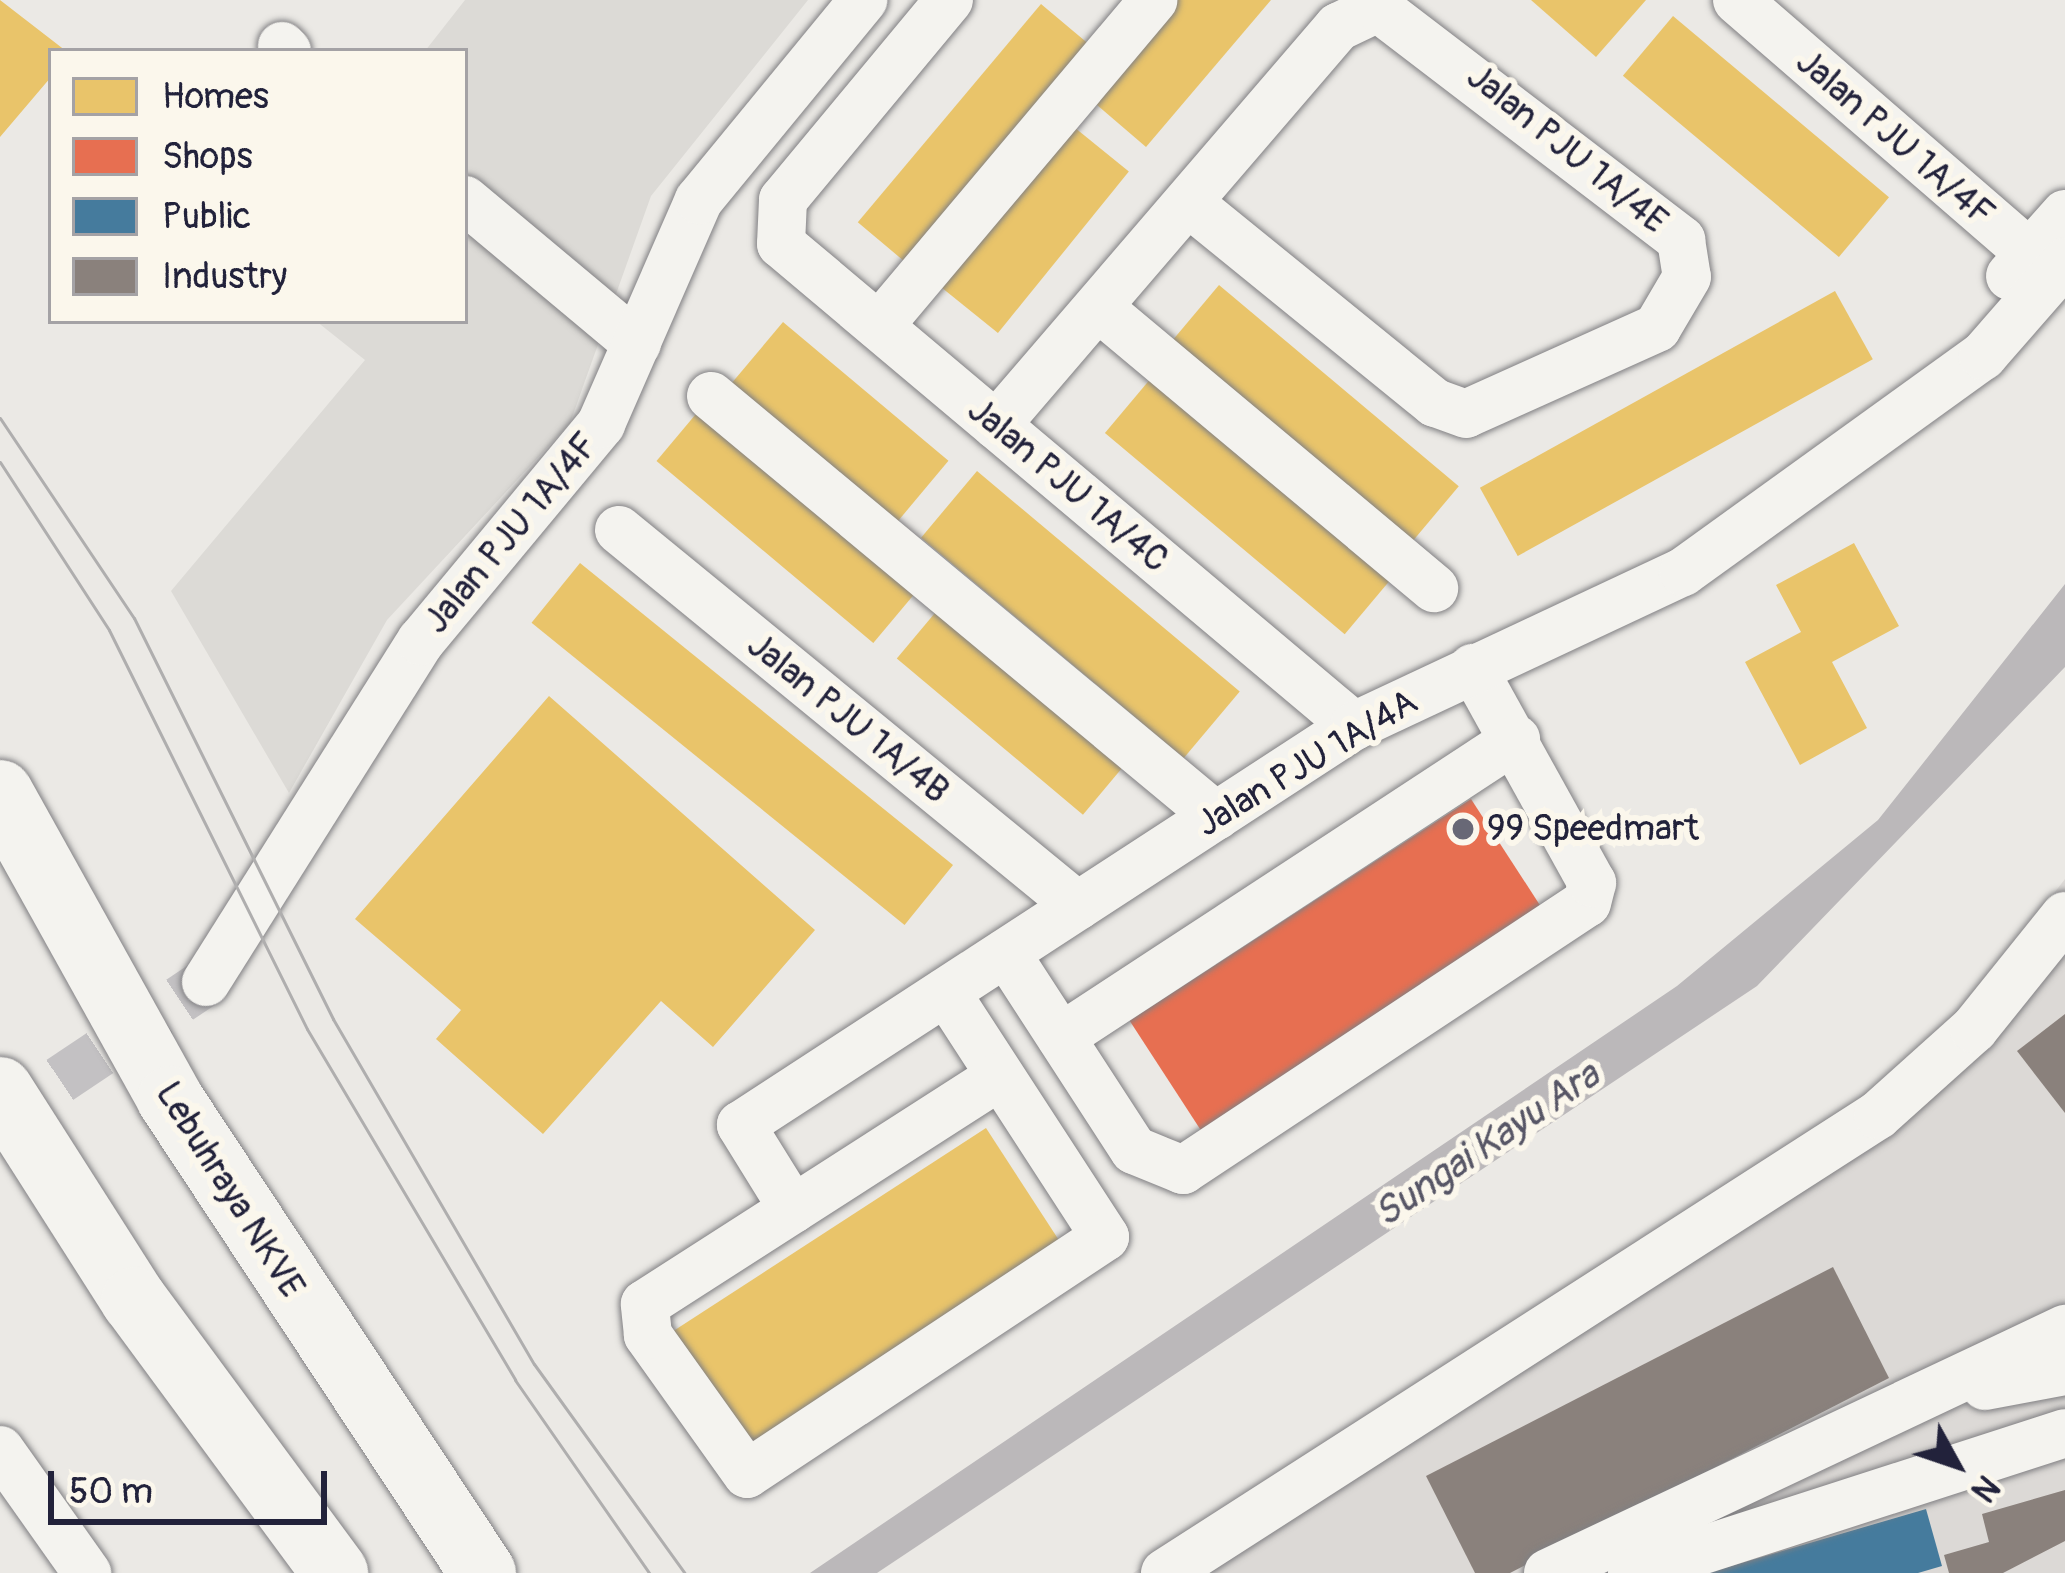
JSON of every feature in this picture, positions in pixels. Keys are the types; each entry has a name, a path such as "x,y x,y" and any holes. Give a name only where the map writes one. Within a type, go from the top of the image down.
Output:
{"highway":[{"name":"Lebuhraya NKVE","path":"0,793 170,1099 483,1573"},
{"path":"0,1090 134,1300 335,1573"}],"street":[{"name":"Jalan PJU 1A/4F","path":"212,966 422,640 601,424 699,200 862,0"},
{"name":"Jalan PJU 1A/4C","path":"949,0 783,200 781,244 1354,726"},
{"path":"879,326 1154,0"},
{"name":"Jalan PJU 1A/4F","path":"1737,0 1978,211 2049,264"},
{"name":"Jalan PJU 1A/4E","path":"996,425 1338,27 1378,8 1681,240 1687,277 1657,328 1466,414 1436,403 1189,203"},
{"path":"1985,304 1978,211 2065,199"},
{"path":"468,203 637,344"},
{"name":"Jalan PJU 1A/4A","path":"793,1209 741,1125 1354,726 1683,572 1820,482 1940,379 1983,356 2049,264 2065,214"},
{"name":"Jalan PJU 1A/4A","path":"1940,379 1985,304 2049,264"},
{"path":"1099,308 1434,588"},
{"path":"711,396 1216,816"},
{"name":"Jalan PJU 1A/4B","path":"619,530 1078,906"},
{"path":"1006,953 1134,1150 1183,1169 1567,920 1592,883 1473,668"},
{"path":"1061,1037 1516,739"},
{"path":"1165,1573 1878,1115 1973,1029 2065,916"},
{"path":"946,992 1105,1238 747,1474 648,1334 646,1304 998,1077"},
{"path":"1548,1573 2065,1328"},
{"path":"1916,1400 2065,1370"},
{"path":"1632,1573 2065,1433"},
{"path":"0,1450 87,1573"}],"shaded area":[{"path":"465,0 808,0 651,196 570,423 387,620 289,793 171,591 365,360 320,324 468,324 468,48 427,48"},
{"path":"2065,879 2065,1573 1133,1573 1861,1105 1958,1016"}],"water":[{"name":"Sungai Kayu Ara","path":"2065,584 2065,667 1757,986 877,1573 810,1573 1677,986 1878,820"}],"building: Homes":[{"path":"0,0 62,48 48,48 48,81 0,137"},
{"path":"1175,0 1271,0 1146,147 1090,99"},
{"path":"1531,0 1646,0 1596,57"},
{"path":"1041,4 1098,52 915,271 858,222"},
{"path":"1673,16 1889,197 1839,257 1623,76"},
{"path":"1069,123 1129,171 998,333 938,285"},
{"path":"1219,285 1459,486 1407,548 1167,347"},
{"path":"1835,291 1873,359 1518,556 1480,488"},
{"path":"783,322 948,461 897,522 732,383"},
{"path":"1157,371 1397,572 1345,634 1105,433"},
{"path":"706,402 923,584 873,643 657,461"},
{"path":"977,471 1240,691 1184,758 921,538"},
{"path":"1854,543 1899,626 1832,662 1867,728 1800,765 1745,662 1801,632 1776,585"},
{"path":"580,563 953,865 905,925 532,623"},
{"path":"945,601 1131,757 1083,815 897,658"},
{"path":"549,696 815,930 713,1047 661,1001 543,1134 436,1039 461,1010 355,919"},
{"path":"986,1128 1065,1250 750,1454 671,1333"}],"building: Shops":[{"path":"1471,799 1546,914 1204,1136 1130,1021"}],"building: Public":[{"path":"1926,1509 1942,1566 1918,1573 1707,1573"}],"building: Industry":[{"path":"2065,1014 2065,1113 2017,1051"},
{"path":"1833,1267 1889,1378 1510,1573 1475,1573 1426,1476"},
{"path":"2065,1490 2065,1541 2003,1573 1949,1573 1944,1555 1989,1542 1982,1514"}],"tunnel":[{"path":"0,1120 206,982"}],"tram line":[{"path":"0,418 134,618 333,1019 534,1364 685,1573"},
{"path":"0,462 109,630 307,1029 515,1380 649,1573"}],"place":[{"name":"99 Speedmart","path":"1463,829"}]}
